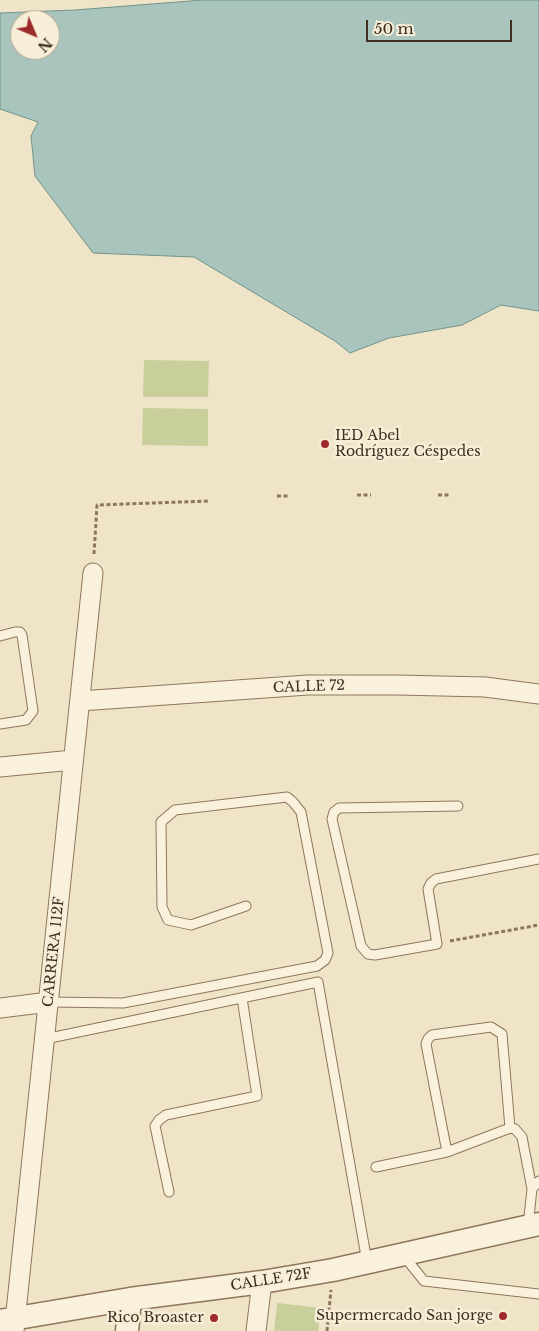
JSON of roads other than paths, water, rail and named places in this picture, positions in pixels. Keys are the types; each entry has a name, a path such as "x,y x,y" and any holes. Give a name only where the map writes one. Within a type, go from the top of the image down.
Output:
{"street":[{"name":"CARRERA 112F","path":"10,1324 45,1039 93,573"},
{"name":"CALLE 72","path":"80,701 308,685 485,687 539,694"},
{"path":"0,767 74,760"},
{"path":"0,1008 48,1002"},
{"name":"CALLE 72F","path":"10,1324 130,1299 262,1282 333,1270 534,1225"},
{"path":"256,1331 262,1282"},
{"path":"127,1331 130,1299"}],"lane":[{"path":"0,636 15,632 20,632 22,635 33,711 26,720 0,724"},
{"path":"48,1002 123,1004 317,966 325,960 328,953 301,812 293,802 287,798 175,810 161,822 162,907 168,920 191,925 246,906"},
{"path":"458,806 339,808 334,812 332,819 361,946 368,954 375,955 437,944 428,889 430,883 436,878 539,859"},
{"path":"45,1039 318,982 367,1262"},
{"path":"168,1192 155,1126 158,1120 166,1115 257,1096 242,998"},
{"path":"447,1152 426,1044 432,1035 491,1027 500,1031 502,1034 510,1128"},
{"path":"376,1167 447,1152 510,1128 515,1129 522,1137 532,1189 534,1225"},
{"path":"532,1189 539,1181"},
{"path":"402,1254 424,1280 539,1294"}],"water":[{"path":"203,0 539,0 539,311 501,305 462,325 389,338 350,353 335,341 194,257 93,253 35,176 31,136 38,122 0,109 0,13 10,13 10,60 60,60 60,11"}],"place":[{"name":"IED Abel Rodríguez Céspedes","path":"325,444"},
{"name":"Supermercado San jorge","path":"503,1316"},
{"name":"Rico Broaster","path":"214,1318"}]}
